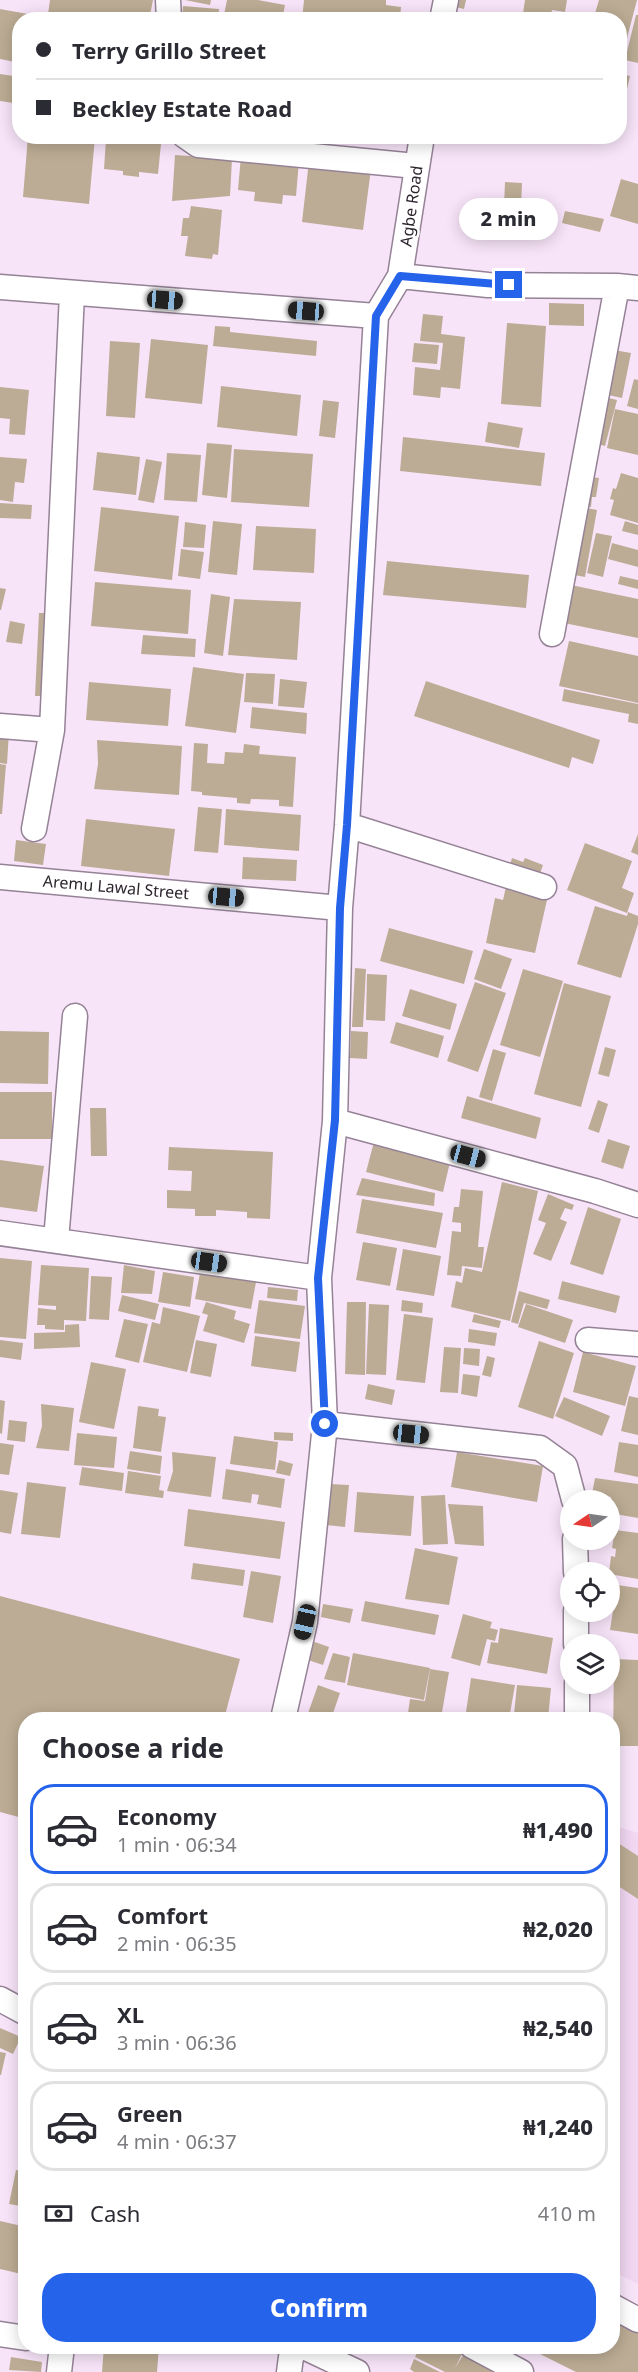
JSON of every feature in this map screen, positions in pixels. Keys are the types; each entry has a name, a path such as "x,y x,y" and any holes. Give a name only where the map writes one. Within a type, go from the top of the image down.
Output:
{"street":[{"path":"197,144 416,166"},
{"name":"Agbe Road","path":"400,276 420,144"},
{"path":"285,1712 305,1622 325,1424 318,1278 335,1120 340,908 347,825 376,316 400,276 488,285 627,287 552,634"},
{"path":"0,287 376,316"},
{"path":"34,830 52,730 72,293"},
{"path":"0,726 52,730"},
{"path":"347,825 544,887"},
{"name":"Aremu Lawal Street","path":"0,877 340,908"},
{"path":"56,1240 75,1016"},
{"path":"335,1120 596,1191 638,1205"},
{"path":"0,1233 318,1278"},
{"path":"588,1340 638,1344"},
{"path":"325,1424 540,1448 565,1466 571,1490"},
{"path":"577,1694 577,1712"},
{"path":"0,1999 18,2009"},
{"path":"620,2310 638,2320"},
{"path":"0,2334 18,2337"},
{"path":"58,2372 61,2354"},
{"path":"290,2372 293,2354"},
{"path":"319,2354 357,2372"},
{"path":"487,2354 521,2372"}],"shaded area":[{"path":"620,1827 638,1833 638,2284 620,2275"}],"building":[{"path":"50,0 153,0 151,12 48,12"},
{"path":"185,0 211,0 210,5"},
{"path":"227,0 258,0 285,5 284,12 225,12"},
{"path":"304,0 386,0 386,5 401,7 401,12 303,12"},
{"path":"449,0 466,0 464,9 448,5"},
{"path":"525,0 567,0 565,12 552,10 552,12 523,12"},
{"path":"599,0 637,0 627,38 627,12 595,12"},
{"path":"183,6 219,9 219,12 183,12"},
{"path":"0,9 17,12 12,12 12,61 0,59"},
{"path":"636,15 638,15 638,63 627,60"},
{"path":"0,74 12,76 12,103 0,101"},
{"path":"27,144 94,144 89,204 23,197"},
{"path":"106,144 161,144 158,174 139,172 139,177 123,175 123,171 104,169"},
{"path":"175,155 232,159 230,196 172,201"},
{"path":"241,156 299,161 296,196 283,195 282,204 254,201 255,192 238,190"},
{"path":"309,161 371,169 363,230 302,222"},
{"path":"621,179 638,184 638,224 610,216"},
{"path":"505,182 522,183 521,208 504,207"},
{"path":"525,199 547,202 544,224 522,220"},
{"path":"191,206 222,210 218,255 213,254 212,259 185,256 188,236 181,236 183,218 189,218"},
{"path":"565,211 604,219 600,232 562,223"},
{"path":"549,303 584,304 584,326 549,325"},
{"path":"423,314 443,316 441,334 465,337 460,389 441,387 440,398 413,395 415,367 440,370 443,343 420,341"},
{"path":"507,323 546,326 541,407 501,404"},
{"path":"215,326 230,327 230,332 317,341 316,356 213,346"},
{"path":"151,339 208,345 202,404 145,398"},
{"path":"110,341 140,343 135,418 106,416"},
{"path":"414,343 439,345 437,364 412,362"},
{"path":"608,349 631,353 622,398 599,393"},
{"path":"634,379 638,380 638,409 627,406"},
{"path":"221,386 301,395 297,436 217,427"},
{"path":"0,387 29,390 25,435 9,434 10,419 0,418"},
{"path":"600,396 617,400 605,446 597,444 606,409 597,407"},
{"path":"323,400 339,402 335,438 319,436"},
{"path":"615,409 638,414 638,455 607,448"},
{"path":"488,422 523,428 519,448 485,442"},
{"path":"403,437 545,453 541,486 400,471"},
{"path":"207,443 232,445 227,498 202,495"},
{"path":"234,449 313,454 309,507 231,502"},
{"path":"97,452 140,457 136,495 93,490"},
{"path":"167,453 201,455 197,502 164,500"},
{"path":"0,457 27,459 24,483 15,482 13,502 0,500"},
{"path":"146,459 162,462 154,503 138,500"},
{"path":"621,473 638,478 638,523 610,515 614,500 610,499"},
{"path":"584,476 599,478 596,497 592,497 591,507 579,505"},
{"path":"0,503 32,505 31,519 0,518"},
{"path":"101,507 179,516 172,580 94,571"},
{"path":"582,507 597,510 585,577 569,574"},
{"path":"213,521 242,524 237,575 208,572"},
{"path":"625,521 638,525 638,535 622,531"},
{"path":"185,522 206,525 204,548 183,547"},
{"path":"256,526 316,529 314,573 253,570"},
{"path":"596,533 612,536 603,577 587,573"},
{"path":"612,543 638,550 638,567 608,559"},
{"path":"181,549 204,552 200,579 178,576"},
{"path":"387,561 529,575 526,608 383,595"},
{"path":"620,576 638,580 638,589 618,584"},
{"path":"95,582 191,590 188,634 91,626"},
{"path":"571,585 638,599 638,638 564,623"},
{"path":"0,588 6,589 1,610 0,610"},
{"path":"211,594 230,597 223,656 204,653"},
{"path":"234,599 301,602 297,660 228,655"},
{"path":"39,613 54,613 50,696 35,696"},
{"path":"10,621 25,624 22,644 6,642"},
{"path":"143,635 196,639 195,657 141,654"},
{"path":"569,641 638,656 638,703 559,686"},
{"path":"193,667 244,674 236,733 185,726"},
{"path":"246,673 275,674 273,704 244,702"},
{"path":"280,679 307,682 304,708 278,706"},
{"path":"426,681 600,740 593,764 572,757 569,768 414,716"},
{"path":"89,682 171,689 168,726 86,720"},
{"path":"564,689 638,704 638,724 628,722 629,714 562,701"},
{"path":"252,707 307,713 306,734 250,728"},
{"path":"0,731 9,732 7,764 0,763"},
{"path":"97,740 182,746 179,795 94,789 98,764"},
{"path":"194,743 208,744 207,763 224,764 225,752 243,753 244,744 260,746 259,754 296,757 293,807 279,806 279,800 251,799 250,804 237,803 237,798 202,795 202,792 191,791"},
{"path":"0,764 6,765 2,814 0,814"},
{"path":"198,807 222,809 218,853 194,851"},
{"path":"226,809 301,815 299,851 224,845"},
{"path":"86,819 175,829 169,876 81,866"},
{"path":"638,834 638,855 631,852"},
{"path":"16,840 46,844 43,865 14,861"},
{"path":"585,843 632,861 622,888 634,893 627,913 567,890"},
{"path":"243,857 297,860 296,881 242,879"},
{"path":"512,858 523,862 525,858 543,865 537,882 508,871"},
{"path":"507,882 549,891 535,953 486,943 495,898 503,900"},
{"path":"595,906 627,916 628,912 638,916 638,924 621,978 577,964"},
{"path":"389,928 473,951 464,984 380,961"},
{"path":"484,949 512,959 501,989 474,979"},
{"path":"355,968 366,969 363,1027 352,1027"},
{"path":"523,969 563,981 540,1057 500,1045"},
{"path":"367,974 387,975 385,1021 366,1020"},
{"path":"475,982 506,993 478,1072 447,1061"},
{"path":"564,983 611,996 581,1107 534,1094"},
{"path":"410,989 457,1004 450,1030 402,1016"},
{"path":"396,1022 444,1036 438,1058 390,1043"},
{"path":"0,1031 49,1032 48,1084 0,1083"},
{"path":"351,1031 368,1032 367,1059 350,1058"},
{"path":"605,1047 616,1050 609,1077 598,1074"},
{"path":"493,1049 506,1053 492,1101 479,1097"},
{"path":"0,1092 52,1092 52,1139 0,1139"},
{"path":"467,1096 541,1118 536,1139 461,1118"},
{"path":"598,1100 608,1104 599,1133 588,1129"},
{"path":"90,1108 106,1108 107,1156 91,1156"},
{"path":"375,1138 451,1158 443,1192 366,1172"},
{"path":"608,1139 630,1146 623,1169 601,1162"},
{"path":"169,1147 273,1152 270,1219 247,1218 247,1212 216,1210 216,1216 195,1216 195,1209 167,1208 167,1190 191,1191 192,1171 168,1170"},
{"path":"0,1160 44,1166 37,1212 0,1207"},
{"path":"362,1178 435,1193 434,1206 356,1195"},
{"path":"502,1182 538,1191 510,1321 451,1307 456,1281 462,1283 465,1268 482,1272"},
{"path":"461,1189 483,1191 478,1247 484,1247 482,1268 462,1266 461,1276 447,1275 452,1231 461,1232 461,1223 452,1222 454,1207 459,1207"},
{"path":"548,1194 574,1205 572,1210 565,1208 560,1219 567,1222 551,1261 533,1254 546,1223 538,1220"},
{"path":"362,1199 443,1213 436,1248 356,1233"},
{"path":"588,1207 621,1219 603,1275 570,1264"},
{"path":"363,1242 397,1248 390,1286 356,1280"},
{"path":"403,1249 441,1256 434,1296 396,1290"},
{"path":"0,1258 32,1261 26,1339 0,1337"},
{"path":"41,1265 89,1268 86,1321 64,1320 64,1330 45,1329 45,1325 37,1325 38,1308 56,1310 56,1306 38,1305"},
{"path":"124,1265 155,1271 152,1294 121,1293"},
{"path":"163,1272 194,1277 190,1307 158,1302"},
{"path":"200,1273 256,1282 251,1309 195,1299"},
{"path":"91,1276 112,1277 109,1320 89,1319"},
{"path":"562,1281 620,1296 616,1313 558,1299"},
{"path":"268,1287 298,1290 297,1301 267,1298"},
{"path":"519,1291 550,1300 547,1309 524,1303 518,1324 511,1322"},
{"path":"122,1295 159,1304 155,1320 118,1311"},
{"path":"259,1300 305,1306 300,1339 254,1333"},
{"path":"402,1300 423,1303 422,1313 401,1311"},
{"path":"206,1302 236,1311 234,1319 250,1324 244,1343 203,1331 208,1315 202,1313"},
{"path":"347,1302 366,1302 365,1375 345,1374"},
{"path":"369,1304 389,1305 386,1375 366,1374"},
{"path":"526,1304 573,1320 565,1343 518,1327"},
{"path":"163,1307 200,1316 187,1372 143,1362 152,1322 160,1324"},
{"path":"404,1314 433,1318 425,1383 396,1380"},
{"path":"474,1314 501,1321 499,1328 472,1322"},
{"path":"124,1319 148,1324 139,1363 115,1357"},
{"path":"79,1324 80,1347 34,1349 34,1333 65,1332 65,1325"},
{"path":"469,1329 497,1333 495,1346 468,1342"},
{"path":"255,1336 300,1342 296,1372 251,1366"},
{"path":"0,1340 23,1343 21,1360 0,1357"},
{"path":"196,1340 217,1344 211,1377 190,1373"},
{"path":"539,1341 574,1353 553,1419 518,1407"},
{"path":"444,1347 461,1348 458,1393 440,1392"},
{"path":"464,1348 480,1349 479,1366 463,1364"},
{"path":"583,1352 636,1366 625,1406 573,1392"},
{"path":"487,1356 495,1358 491,1377 482,1375"},
{"path":"91,1362 126,1369 114,1429 79,1422"},
{"path":"463,1374 480,1376 477,1397 461,1394"},
{"path":"368,1384 395,1390 392,1405 365,1399"},
{"path":"629,1396 638,1398 638,1435 621,1431"},
{"path":"564,1397 610,1416 602,1436 555,1416"},
{"path":"0,1400 5,1401 2,1434 0,1433"},
{"path":"41,1404 74,1408 69,1451 36,1448 42,1426"},
{"path":"138,1406 159,1409 158,1416 166,1417 161,1452 133,1448"},
{"path":"9,1420 27,1422 25,1442 7,1440"},
{"path":"274,1432 293,1433 293,1441 274,1440"},
{"path":"77,1433 117,1437 114,1468 74,1465"},
{"path":"234,1436 278,1442 275,1470 230,1464"},
{"path":"619,1442 638,1445 638,1477 614,1472"},
{"path":"0,1443 14,1445 9,1475 0,1474"},
{"path":"130,1451 162,1456 160,1474 127,1469"},
{"path":"172,1452 216,1457 211,1497 167,1491 173,1471"},
{"path":"457,1452 543,1466 537,1502 451,1487"},
{"path":"279,1460 293,1464 290,1476 276,1473"},
{"path":"82,1467 124,1473 122,1491 79,1485"},
{"path":"226,1469 285,1479 281,1508 257,1504 259,1495 252,1494 251,1503 222,1499"},
{"path":"128,1471 161,1476 159,1490 164,1491 163,1498 125,1493"},
{"path":"595,1478 638,1484 638,1518 620,1515 620,1490 593,1490"},
{"path":"27,1482 66,1487 60,1538 21,1534"},
{"path":"330,1484 349,1485 345,1527 326,1525"},
{"path":"0,1490 18,1493 11,1534 0,1532"},
{"path":"357,1492 414,1496 411,1536 354,1532"},
{"path":"445,1495 448,1544 423,1545 421,1496"},
{"path":"448,1504 483,1506 484,1546 455,1544"},
{"path":"188,1509 285,1522 280,1559 184,1546"},
{"path":"620,1531 638,1533 638,1579 620,1576 620,1562 610,1562 611,1556 615,1557 616,1550 620,1550"},
{"path":"415,1548 458,1557 449,1605 405,1599"},
{"path":"193,1563 245,1570 243,1586 191,1579"},
{"path":"251,1571 281,1576 273,1623 243,1617"},
{"path":"620,1585 638,1588 638,1634 610,1630 611,1622 620,1622"},
{"path":"0,1596 240,1659 226,1712 18,1712 18,1817 0,1812"},
{"path":"365,1601 439,1615 435,1635 361,1621"},
{"path":"323,1604 353,1609 350,1623 321,1617"},
{"path":"463,1614 492,1622 490,1628 498,1630 495,1641 487,1639 480,1666 451,1658"},
{"path":"500,1628 553,1638 547,1674 487,1663 491,1642 498,1643"},
{"path":"312,1641 329,1647 323,1665 305,1659"},
{"path":"333,1653 350,1657 345,1683 324,1679"},
{"path":"353,1653 430,1668 424,1700 347,1685"},
{"path":"620,1659 638,1660 638,1746 620,1746 620,1712 613,1712 614,1694 620,1694"},
{"path":"430,1669 449,1672 442,1712 408,1712 410,1699 425,1701"},
{"path":"471,1678 515,1685 510,1712 466,1712"},
{"path":"318,1685 340,1693 333,1712 308,1712"},
{"path":"517,1685 551,1688 549,1712 514,1712"},
{"path":"620,1844 638,1856 638,1899 620,1887"},
{"path":"0,2028 18,2036 18,2043 13,2054 0,2048"},
{"path":"0,2052 6,2053 1,2075 0,2075"},
{"path":"16,2170 18,2170 18,2206 9,2204"},
{"path":"0,2221 18,2225 18,2273 0,2269"},
{"path":"620,2322 638,2331 638,2372 576,2372 540,2354 620,2354"},
{"path":"103,2354 158,2354 157,2372 102,2372"},
{"path":"416,2354 462,2354 455,2368 464,2354 468,2354 500,2372 445,2372 415,2357"},
{"path":"11,2357 42,2362 41,2372 9,2370"},
{"path":"414,2359 440,2372 414,2372 410,2369"}],"route":[{"path":"325,1424 318,1278 335,1120 340,908 347,825 376,316 400,276 509,285"}]}
